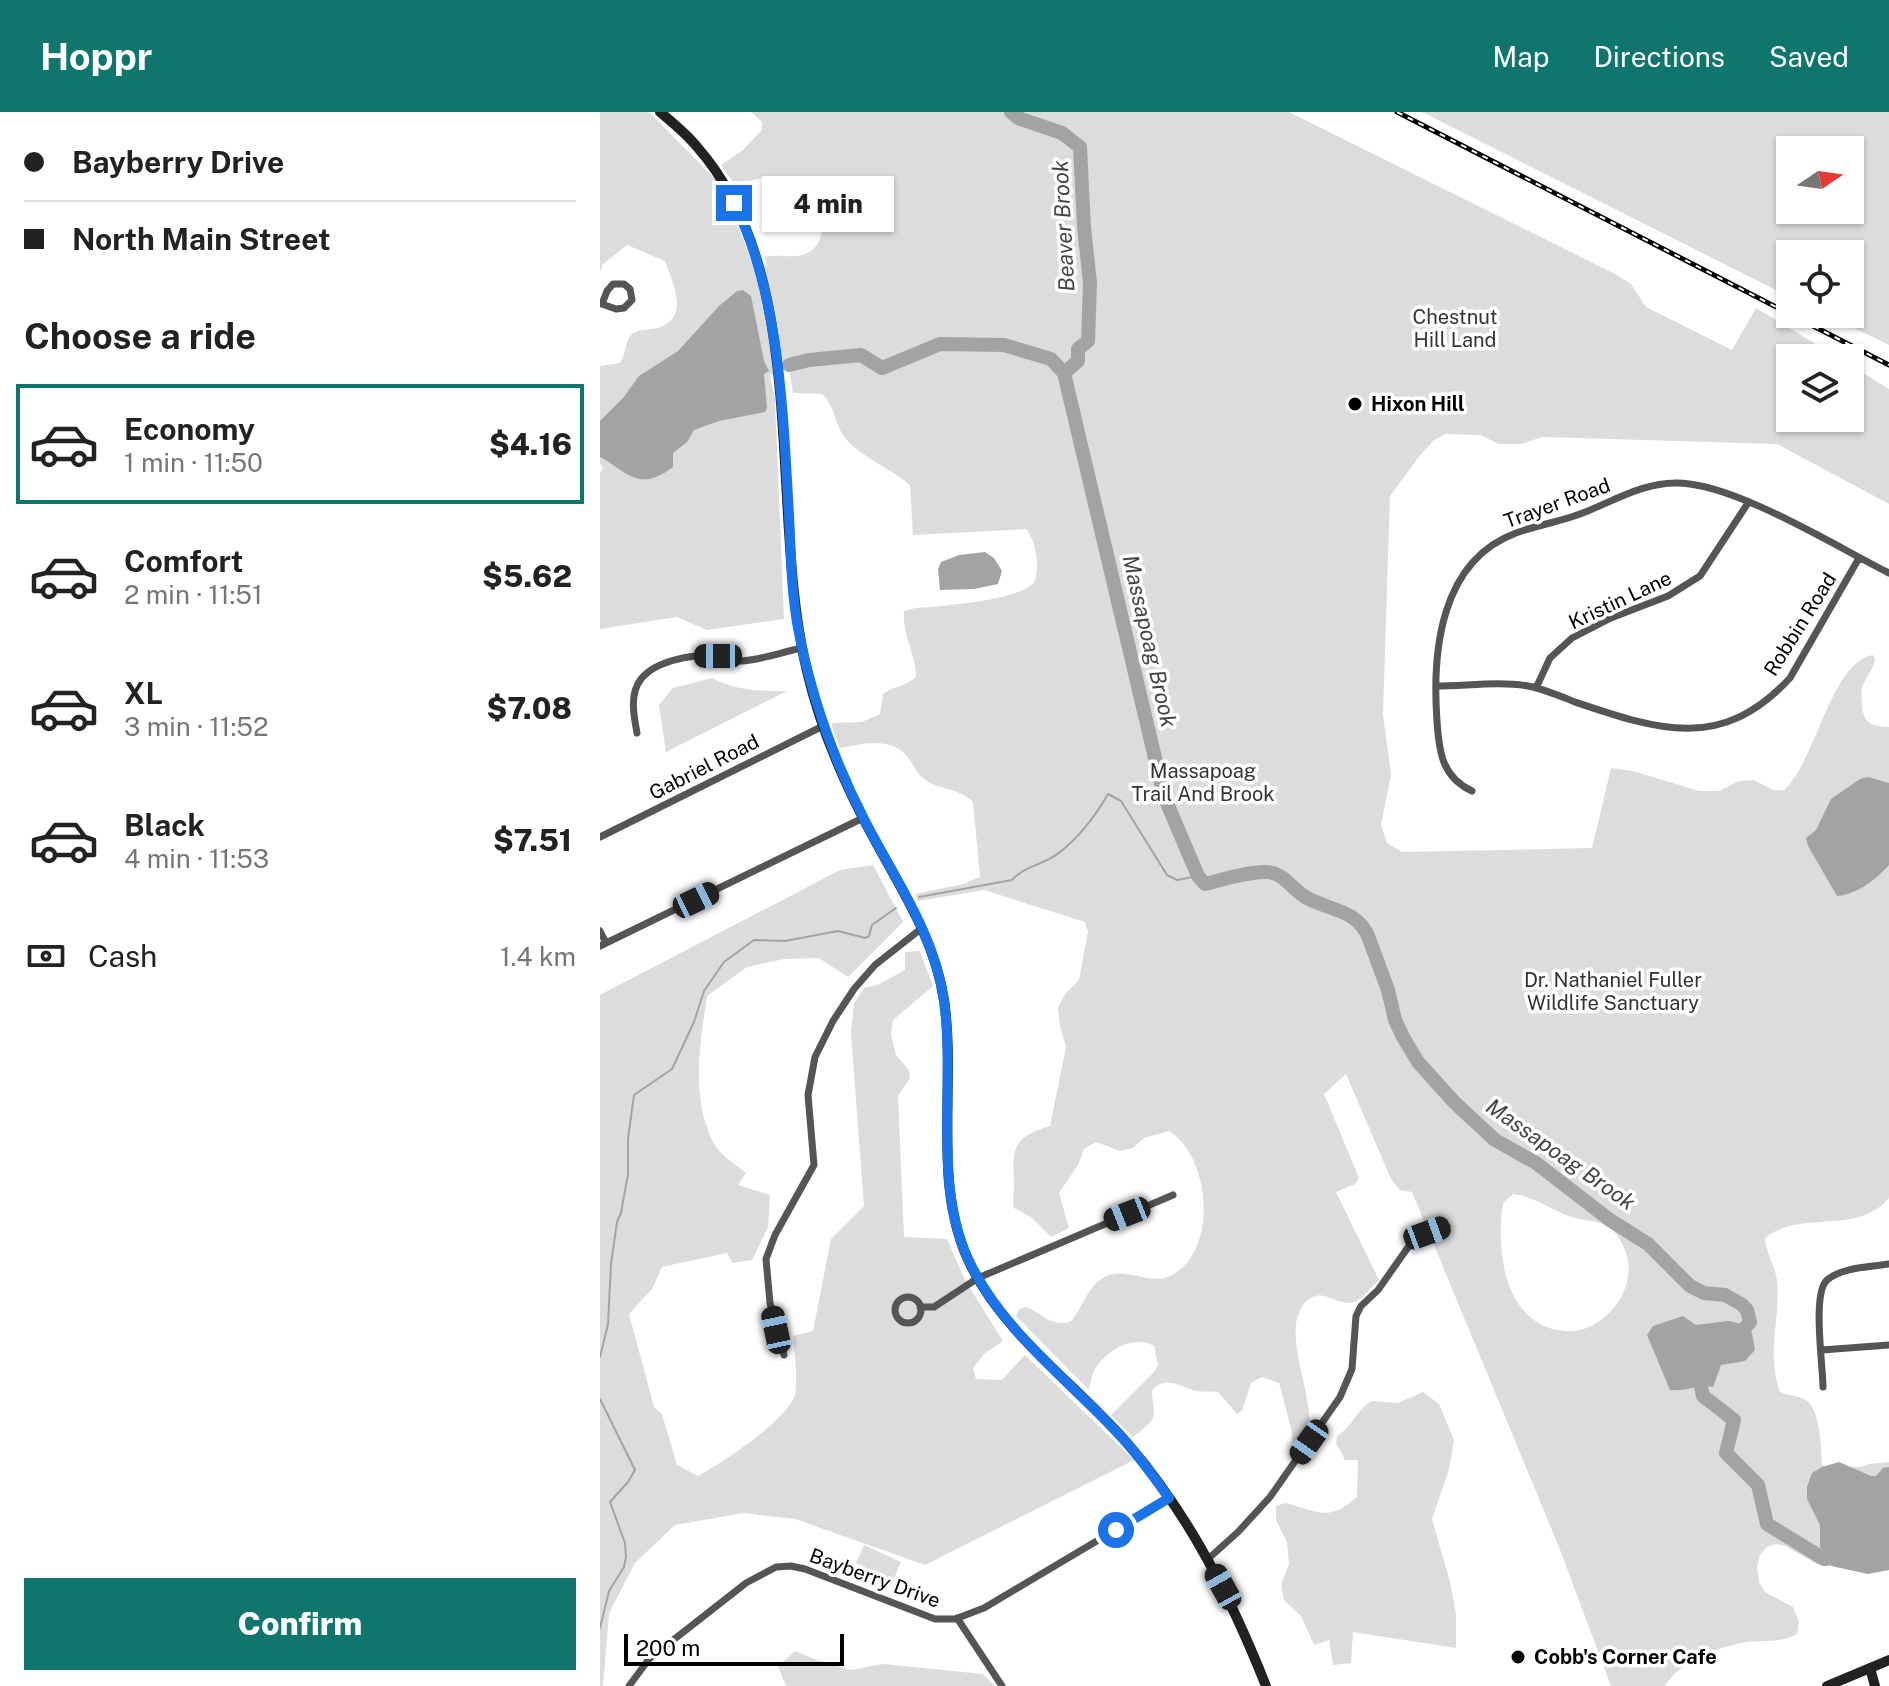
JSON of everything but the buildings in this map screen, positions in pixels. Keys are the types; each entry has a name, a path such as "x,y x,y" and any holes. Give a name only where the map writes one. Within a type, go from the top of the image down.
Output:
{"main road":[{"path":"660,112 698,147 710,164 742,219 753,249 775,357 782,417 792,588 802,648 831,750 863,818 922,928 937,967 948,1039 949,1177 962,1246 978,1278 1024,1338 1112,1427 1169,1498 1234,1607 1266,1686"},
{"path":"1827,1686 1889,1660"},
{"path":"1870,1668 1875,1686"}],"street":[{"path":"613,284 624,284 630,289 632,300 624,308 601,304 613,284"},
{"name":"Trayer Road","path":"1472,791 1451,777 1443,764 1438,745 1437,646 1446,608 1459,583 1485,551 1515,533 1564,520 1639,489 1678,483 1708,488 1748,503 1889,573"},
{"name":"Kristin Lane","path":"1536,688 1550,658 1572,638 1611,618 1668,596 1700,576 1748,503"},
{"name":"Robbin Road","path":"1436,686 1517,685 1536,688 1654,726 1693,729 1736,719 1775,694 1790,678 1859,558"},
{"path":"637,733 633,715 634,695 641,679 657,668 696,656 718,656 738,661 802,648"},
{"name":"Gabriel Road","path":"600,837 823,726"},
{"path":"600,931 603,945 863,818"},
{"path":"784,1355 770,1303 766,1259 775,1235 814,1165 808,1095 815,1057 854,989 875,965 922,928"},
{"path":"920,1307 934,1307 978,1278 1173,1195"},
{"path":"1208,1559 1270,1497 1336,1402 1352,1369 1356,1316 1361,1306 1383,1284 1411,1243 1447,1226"},
{"path":"1823,1387 1819,1305 1823,1284 1839,1274 1889,1264"},
{"path":"1822,1350 1889,1345"},
{"name":"Bayberry Drive","path":"629,1686 649,1659 730,1595 755,1577 783,1566 811,1571 925,1617 942,1620 957,1618 984,1608 1169,1498"},
{"path":"957,1618 1002,1686"}],"green space":[{"path":"600,112 649,112 723,187 754,268 767,266 765,257 808,253 820,239 822,219 815,191 804,185 776,177 735,185 721,165 743,150 762,130 762,122 751,112 1289,112 1617,275 1631,284 1646,307 1732,350 1756,308 1776,320 1776,328 1789,328 1816,344 1776,344 1776,432 1864,432 1864,374 1889,389 1889,504 1777,444 1542,437 1521,444 1499,444 1480,435 1446,434 1434,440 1390,496 1383,714 1391,775 1381,825 1387,843 1402,852 1592,848 1611,768 1633,771 1699,791 1719,791 1739,781 1754,780 1773,790 1784,790 1796,776 1846,675 1858,662 1873,655 1875,660 1862,689 1864,714 1868,722 1889,727 1889,1198 1861,1216 1795,1225 1765,1238 1777,1280 1774,1364 1780,1392 1804,1399 1814,1410 1822,1466 1861,1467 1889,1462 1889,1569 1817,1564 1785,1546 1776,1544 1767,1547 1760,1555 1757,1566 1759,1582 1765,1592 1793,1607 1799,1622 1797,1634 1778,1640 1735,1644 1712,1652 1680,1669 1665,1686 1611,1686 1559,1547 1412,1192 1400,1190 1391,1179 1346,1074 1324,1094 1359,1178 1355,1184 1336,1192 1379,1280 1354,1302 1344,1303 1316,1296 1304,1304 1298,1316 1297,1346 1309,1412 1309,1429 1305,1437 1297,1448 1293,1447 1279,1383 1262,1377 1251,1383 1242,1411 1237,1414 1218,1392 1197,1391 1167,1382 1152,1391 1153,1417 1133,1437 1111,1415 1155,1371 1158,1365 1154,1346 1129,1343 1112,1351 1094,1371 1089,1390 1016,1316 1019,1309 1026,1307 1057,1323 1070,1322 1093,1287 1103,1278 1119,1274 1162,1278 1186,1264 1196,1247 1204,1204 1194,1161 1183,1144 1169,1131 1144,1138 1133,1148 1120,1151 1096,1142 1084,1149 1078,1165 1059,1193 1069,1228 1051,1237 1031,1217 1014,1208 1014,1160 1018,1145 1029,1134 1050,1126 1066,1047 1058,1008 1065,994 1079,980 1088,932 1085,922 984,890 918,901 915,894 964,884 980,877 973,802 962,794 927,781 907,756 892,746 875,743 840,748 831,723 862,722 880,714 883,694 916,677 904,611 990,599 1026,588 1034,583 1037,570 1033,541 1026,529 913,535 910,485 846,439 822,394 793,393 789,368 770,375 775,399 784,619 707,630 677,617 600,629 600,473 603,468 600,464 600,366 620,363 628,340 635,332 667,323 677,308 665,261 627,245 603,264 600,272","holes":["1513,1194 1567,1215 1601,1223 1612,1230 1626,1253 1629,1267 1622,1295 1604,1318 1592,1326 1564,1331 1544,1326 1528,1315 1516,1300 1503,1262 1503,1203"]},
{"path":"1422,112 1889,112 1889,345 1854,328 1864,328 1864,240 1776,240 1776,290"},
{"path":"712,678 740,688 787,691 666,752 659,705 673,688"},
{"path":"873,865 903,922 848,977 819,958 784,959 747,967 707,996 699,1071 702,1108 714,1144 746,1173 738,1185 770,1195 768,1227 752,1260 732,1263 727,1253 662,1267 652,1289 629,1314 654,1407 662,1414 677,1465 698,1476 709,1470 765,1430 794,1398 793,1336 813,1331 831,1239 864,1206 851,1034 854,1003 864,988 877,985 905,970 905,952 920,951 933,986 893,1020 891,1034 896,1055 909,1070 910,1078 898,1096 904,1237 947,1239 965,1280 1003,1341 985,1353 973,1368 976,1379 1002,1380 1025,1355 1134,1460 925,1565 795,1519 743,1513 675,1525 635,1563 609,1613 603,1686 600,1686 600,995 840,870"},
{"path":"1423,1392 1439,1404 1454,1440 1449,1469 1432,1519 1456,1614 1456,1648 1353,1632 1351,1663 1333,1665 1329,1640 1314,1645 1301,1616 1284,1600 1281,1585 1289,1564 1287,1542 1276,1520 1276,1506 1285,1503 1322,1513 1347,1505 1357,1497 1358,1460 1345,1460 1336,1443 1337,1436 1371,1401 1398,1403"},
{"path":"864,1545 901,1562 893,1581 856,1563"},
{"path":"795,1651 851,1670 883,1664 983,1674 995,1686 786,1686 778,1667"}],"shaded area":[{"path":"743,290 751,296 764,361 769,371 764,374 765,412 719,421 694,430 687,442 673,453 673,467 651,479 626,474 600,457 600,421 639,376 678,351 719,306 737,291"},
{"path":"985,552 994,558 1002,571 998,584 974,589 940,590 938,569 941,562 959,555"},
{"path":"1868,777 1889,783 1889,865 1866,885 1837,896 1806,838 1816,830 1831,799"},
{"path":"1683,1316 1696,1325 1728,1321 1748,1325 1755,1350 1745,1361 1721,1365 1713,1387 1670,1390 1647,1335 1653,1326"},
{"path":"1839,1462 1871,1476 1889,1467 1889,1570 1868,1574 1831,1566 1820,1547 1820,1525 1807,1499 1807,1487 1812,1473"}],"waterway":[{"name":"Beaver Brook","path":"1011,112 1018,118 1062,133 1080,147 1090,283 1088,341 1078,349 1078,361 1064,373"},
{"name":"Massapoag Brook","path":"789,365 861,355 882,368 940,344 1004,345 1051,359 1064,373 1164,796 1198,876 1205,884 1251,873 1272,873 1307,898 1357,921 1368,936 1403,1037 1418,1062 1455,1103 1495,1140 1536,1163 1610,1220 1648,1244 1690,1286 1704,1293 1725,1295 1741,1304 1747,1310 1750,1322 1737,1337"},
{"path":"919,897 1012,880 1067,846 1087,825 1108,794 1121,801 1167,875 1177,880 1198,876"},
{"path":"600,1357 608,1324 617,1222 628,1174 628,1139 634,1095 672,1069 694,1022 704,991 724,962 754,940 785,941 838,931 865,938 869,936 872,925 896,908"},
{"name":"Massapoag Brook","path":"1704,1373 1699,1378 1703,1396 1734,1420 1726,1453 1758,1485 1767,1524 1824,1559 1843,1556"},
{"path":"600,1399 635,1470 610,1502 625,1543 626,1557 624,1567 609,1591 600,1628"}],"railway":[{"path":"1397,112 1889,365"}],"place":[{"name":"Hixon Hill","path":"1355,404"},
{"name":"Cobb's Corner Cafe","path":"1518,1657"}],"route":[{"path":"734,203 753,249 772,331 782,417 792,588 813,696 831,750 863,818 922,928 941,985 948,1039 949,1177 956,1227 971,1266 990,1296 1024,1338 1130,1447 1169,1498 1116,1530"}],"park label":[{"name":"Chestnut Hill Land","path":"1455,328"},
{"name":"Massapoag Trail And Brook","path":"1203,782"},
{"name":"Dr. Nathaniel Fuller Wildlife Sanctuary","path":"1613,992"}]}
